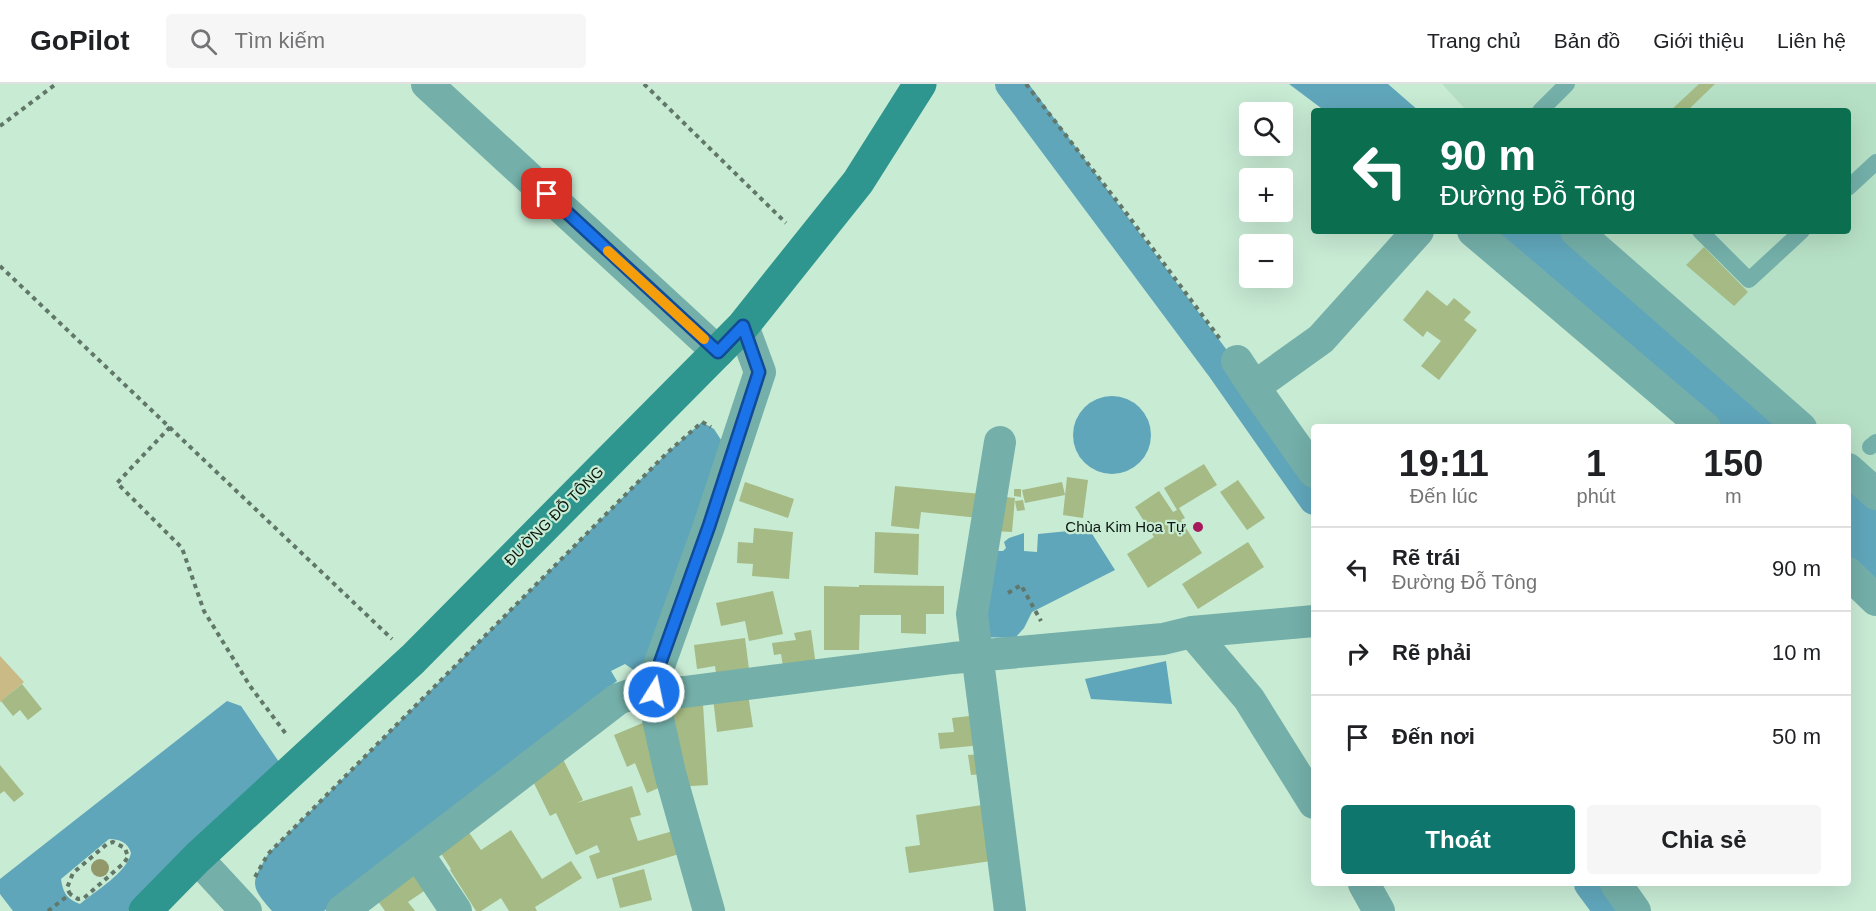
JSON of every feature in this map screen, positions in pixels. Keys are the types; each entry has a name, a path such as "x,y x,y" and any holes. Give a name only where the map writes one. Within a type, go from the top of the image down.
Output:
{"main road":[{"name":"ĐƯỜNG ĐỖ TÔNG","path":"146,911 197,858 413,658 743,326 858,182 920,84"}],"street":[{"path":"427,84 718,352"},
{"path":"1254,387 1321,339 1415,234"},
{"path":"1477,234 1700,424"},
{"path":"1579,234 1796,424"},
{"path":"709,911 670,773 654,692 655,677 709,526 759,372 743,326"},
{"path":"1237,361 1311,468"},
{"path":"1000,442 972,614 1010,911"},
{"path":"1851,472 1876,494"},
{"path":"1851,576 1876,600"},
{"path":"342,911 618,699 638,692 684,692 977,656 1163,639 1192,632 1311,621"},
{"path":"1192,632 1249,699 1311,798"},
{"path":"418,854 456,911"},
{"path":"197,858 251,898"},
{"path":"1365,886 1379,911"},
{"path":"1617,886 1635,911"}],"lane":[{"path":"1543,108 1567,84"},
{"path":"1851,185 1876,162"},
{"path":"1703,234 1749,280 1799,234"}],"path":[{"path":"0,126 56,84"},
{"path":"644,84 808,244"},
{"path":"1026,84 1237,361"},
{"path":"0,266 413,658"},
{"path":"251,898 255,877 268,854 666,454 702,422 714,429"},
{"path":"170,427 117,483 182,548 204,611 250,686 304,759"},
{"path":"1008,593 1021,585 1036,610"},
{"path":"113,842 125,848 128,857 93,891 81,899 69,895 67,888 70,876 107,844 113,842"},
{"path":"48,911 69,895"}],"shaded area":[{"path":"1442,84 1876,84 1876,508 1851,485 1851,424 1785,424 1719,365 1564,234 1851,234 1851,108 1464,108"},
{"path":"0,656 24,682 0,702"}],"water":[{"path":"1289,84 1388,84 1416,108 1321,108"},
{"path":"1481,234 1564,234 1719,365 1785,424 1695,424"},
{"path":"1112,396 1127,399 1144,413 1151,435 1148,450 1134,467 1112,474 1097,471 1080,457 1073,435 1076,420 1090,403"},
{"path":"702,422 714,429 725,446 650,660 635,671 625,664 611,671 617,681 324,911 272,911 259,895 255,884 258,871 268,854 666,454"},
{"path":"1851,485 1876,508 1876,586 1851,564"},
{"path":"1089,529 1115,570 1032,612 1024,628 1015,638 979,637 998,551 1006,548 1004,542 1024,533 1024,551 1037,552 1038,534"},
{"path":"1166,661 1172,704 1091,699 1085,679"},
{"path":"227,701 241,706 279,762 166,868 128,911 13,911 0,894 0,879","holes":["109,839 123,842 128,846 131,853 128,860 110,881 80,904 72,900 64,892 61,879"]}],"building":[{"path":"1699,84 1715,84 1690,108 1673,108"},
{"path":"1704,247 1748,292 1734,306 1686,265"},
{"path":"1427,290 1447,306 1454,298 1471,312 1464,320 1477,330 1439,380 1421,366 1441,341 1427,331 1423,337 1403,320"},
{"path":"1204,464 1217,485 1179,508 1185,518 1181,520 1202,553 1148,588 1127,554 1154,537 1135,507 1159,491 1173,512 1177,510 1164,488"},
{"path":"1067,477 1088,480 1083,518 1063,515"},
{"path":"1238,480 1265,518 1247,530 1220,492"},
{"path":"745,482 794,499 788,518 739,501"},
{"path":"1062,482 1065,495 1025,503 1022,490"},
{"path":"895,486 981,494 979,518 921,512 919,529 891,526"},
{"path":"1014,489 1021,489 1021,497 1014,496"},
{"path":"996,496 1015,498 1012,532 993,531"},
{"path":"1023,500 1025,510 1017,511 1015,501"},
{"path":"754,528 793,532 789,579 752,576 753,564 737,563 738,542 753,543"},
{"path":"875,532 919,534 918,575 874,573"},
{"path":"1248,542 1264,567 1198,609 1182,584"},
{"path":"859,585 944,586 944,614 926,614 926,634 901,633 901,615 860,615 859,650 824,650 824,586 859,587"},
{"path":"773,591 783,634 749,641 745,621 721,626 716,603"},
{"path":"811,630 816,666 783,666 781,654 774,655 772,643 796,640 794,633"},
{"path":"745,638 750,677 717,681 715,666 697,669 694,645"},
{"path":"22,684 42,709 28,720 20,710 13,716 1,701"},
{"path":"748,694 753,727 717,732 713,698"},
{"path":"703,704 708,785 676,787 671,706"},
{"path":"979,715 982,745 940,749 938,733 954,732 952,718"},
{"path":"645,722 670,783 647,793 635,763 627,767 614,735"},
{"path":"981,754 983,774 971,775 968,755"},
{"path":"562,757 583,800 577,803 632,786 641,815 630,818 638,841 673,831 679,854 597,879 589,856 600,852 597,845 576,855 556,813 550,816 529,773"},
{"path":"0,765 24,794 14,802 4,791 0,794"},
{"path":"982,805 991,861 909,873 905,847 920,845 916,815"},
{"path":"511,830 542,879 571,861 582,878 535,907 537,911 509,911 501,898 481,911 476,911 439,850 468,831 481,850"},
{"path":"419,866 433,885 408,902 415,911 385,911 375,897"},
{"path":"644,869 652,900 620,908 612,878"}],"waterway":[{"path":"1010,84 1220,366 1311,496"},
{"path":"1590,886 1609,911"}],"slow traffic":[{"path":"608,251 704,339"}],"place":[{"name":"Chùa Kim Hoa Tự","path":"1198,527"}],"route":[{"path":"547,194 718,352 743,326 759,372 709,526 655,677 654,692"}]}
